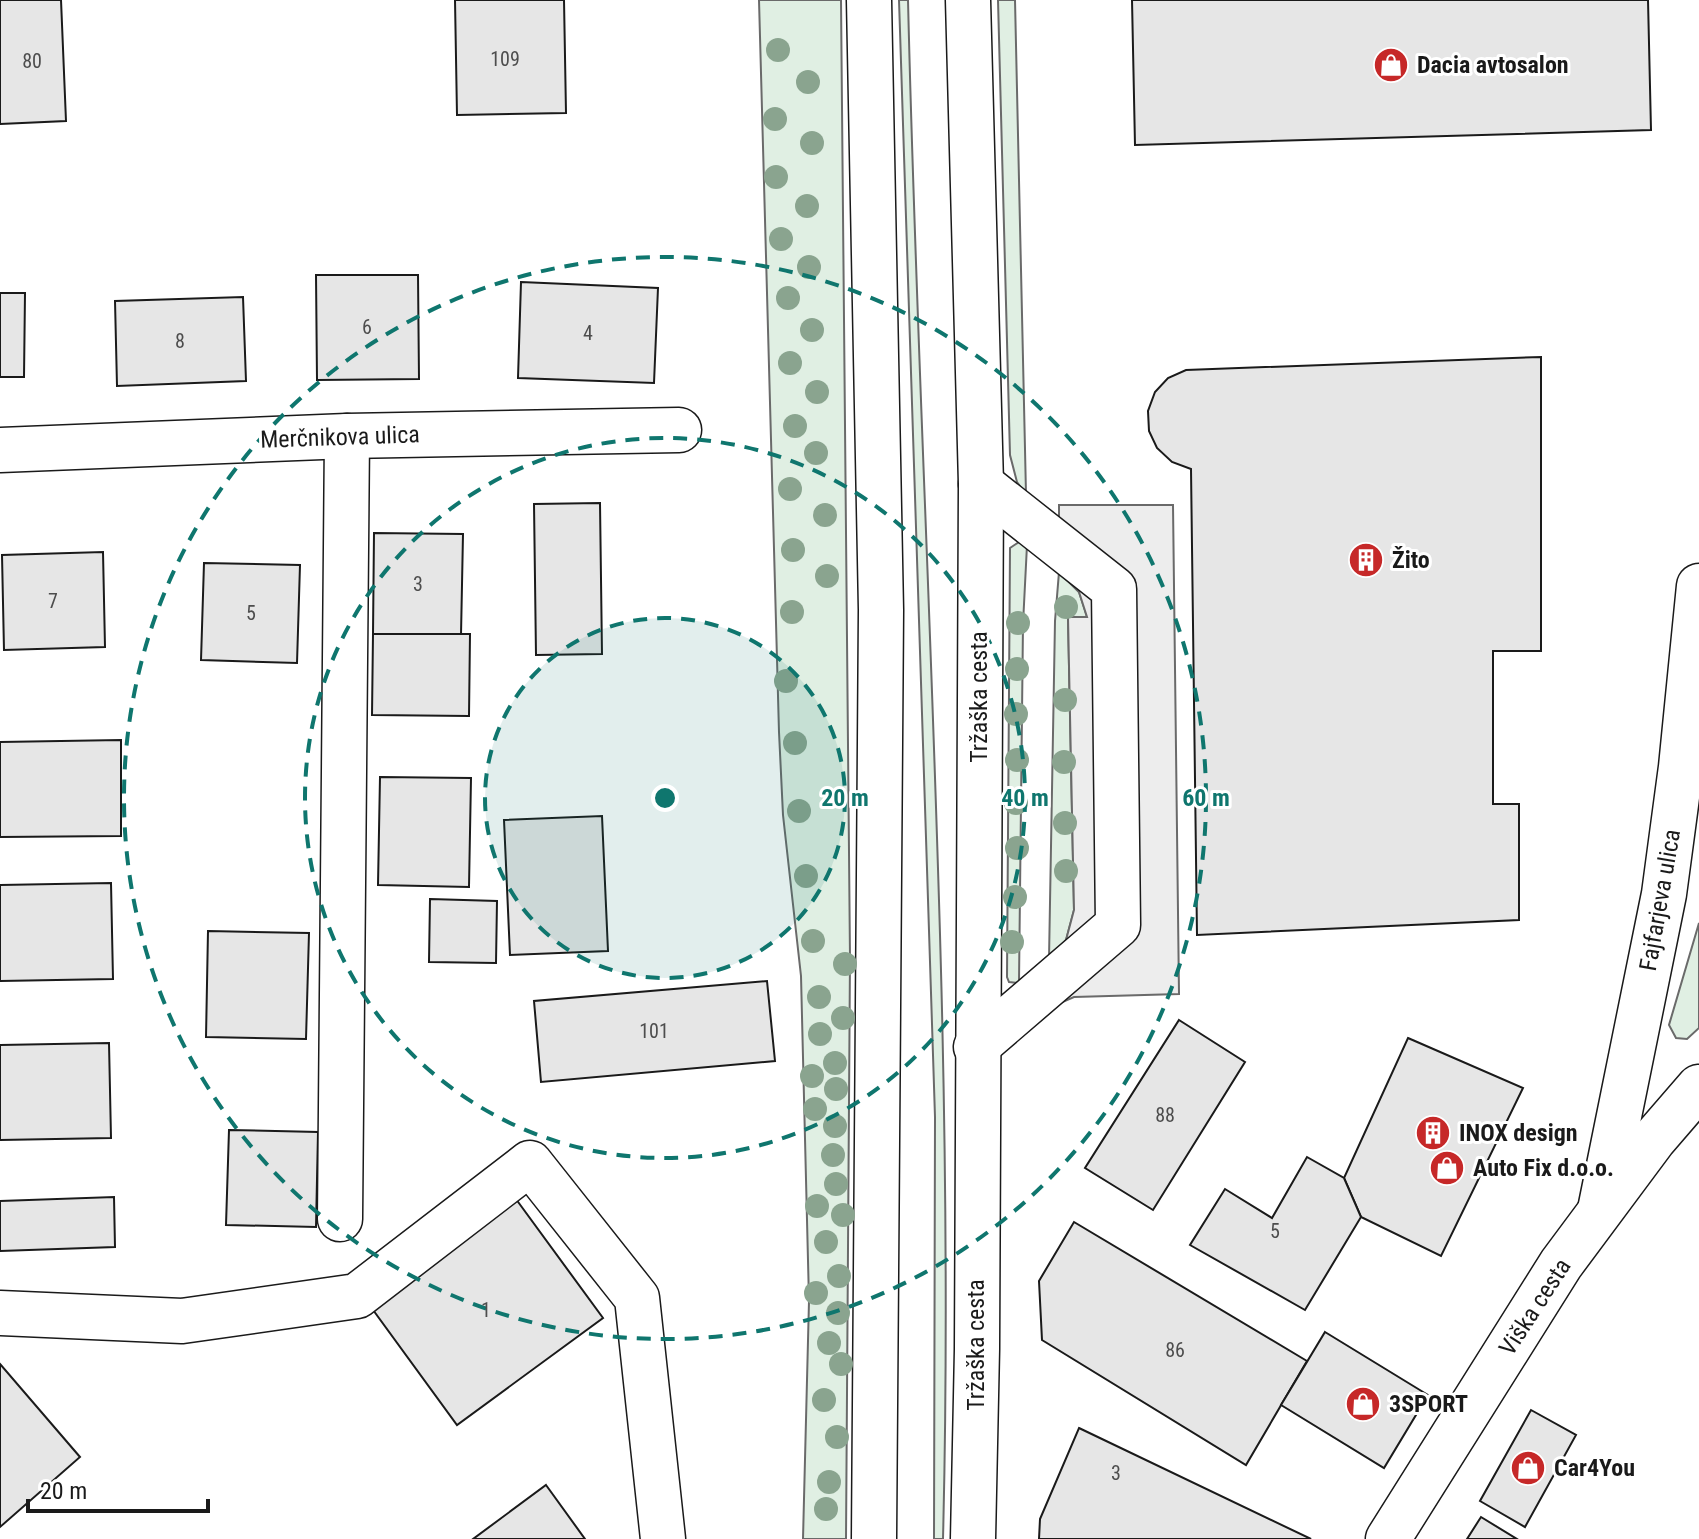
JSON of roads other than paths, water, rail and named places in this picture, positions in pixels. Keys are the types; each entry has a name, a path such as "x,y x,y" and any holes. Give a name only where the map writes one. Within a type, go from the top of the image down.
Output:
{"main road":[{"path":"869,0 881,610 874,1539"},
{"name":"Tržaška cesta","path":"968,0 981,484 977,1349 973,1539"},
{"name":"Merčnikova ulica","path":"0,450 347,436 679,430"},
{"path":"340,1219 347,436"},
{"path":"976,1047 1118,925 1114,589 981,484"},
{"name":"Fajfarjeva ulica","path":"1600,1210 1664,894 1681,767 1699,586"},
{"name":"Viška cesta","path":"1388,1539 1561,1264 1654,1139 1699,1087"},
{"path":"0,1313 182,1321 357,1296 530,1163 637,1298 663,1539"}],"place":[{"name":"Dacia avtosalon","path":"1391,65"},
{"name":"Žito","path":"1366,560"},
{"name":"INOX design","path":"1433,1133"},
{"name":"Auto Fix d.o.o.","path":"1447,1168"},
{"name":"3SPORT","path":"1363,1404"},
{"name":"Car4You","path":"1528,1468"}]}
